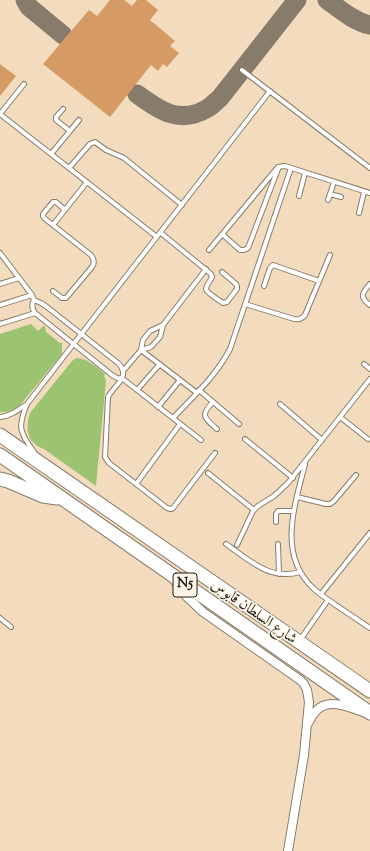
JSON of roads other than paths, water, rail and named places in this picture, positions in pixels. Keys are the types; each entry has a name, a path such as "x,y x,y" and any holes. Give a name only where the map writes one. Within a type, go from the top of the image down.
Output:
{"highway":[{"name":"شارع السلطان قابوس","path":"0,435 370,691"},
{"name":"شارع السلطان قابوس","path":"0,456 370,714"},
{"path":"0,479 43,496 61,499"}],"street":[{"path":"171,575 187,597 203,612 302,682 307,690 309,702 304,755 288,851"},
{"path":"307,726 316,710 328,704 339,705 370,714"}],"lane":[{"path":"242,70 370,168"},
{"path":"24,84 0,114 157,238"},
{"path":"0,418 13,414 27,404 270,91"},
{"path":"63,109 57,116 56,120 70,131"},
{"path":"51,154 79,120"},
{"path":"69,168 90,144 95,142 106,150 124,158 182,205"},
{"path":"209,250 278,167 283,166 291,168 370,193"},
{"path":"222,234 240,250 245,250 248,248 278,167"},
{"path":"173,418 216,371 227,355 291,168"},
{"path":"299,196 305,173"},
{"path":"53,225 87,182"},
{"path":"328,200 334,182"},
{"path":"359,213 364,192"},
{"path":"330,194 341,197"},
{"path":"53,291 62,298 66,298 92,267 94,262 91,255 43,218 43,214 53,202 56,202 65,210"},
{"path":"161,233 211,274 212,277 206,286 207,291 223,303 227,302 237,289 237,286 222,272"},
{"path":"0,253 32,295 34,300 32,308 35,313 115,377 122,379 201,440"},
{"path":"245,304 294,319 301,318 305,315 330,255"},
{"path":"264,286 270,268 273,265 319,281"},
{"path":"206,269 163,325 150,332 143,340 141,350 123,371 122,379 110,393 108,397 106,457 109,463 169,509 172,508 215,453"},
{"path":"0,284 19,278"},
{"path":"370,284 362,296 370,305"},
{"path":"0,305 32,295"},
{"path":"34,300 44,305 82,334 118,363 123,371"},
{"path":"0,324 35,313"},
{"path":"141,350 150,348 153,345 161,335 163,325"},
{"path":"141,350 180,380 213,402 239,424"},
{"path":"137,390 160,364"},
{"path":"364,364 370,369"},
{"path":"238,545 254,510 274,496 293,478 370,379"},
{"path":"158,407 180,380"},
{"path":"213,402 206,409 205,414 208,422 217,429"},
{"path":"27,404 21,420 22,433 27,443 44,466"},
{"path":"280,404 322,440"},
{"path":"340,417 368,439"},
{"path":"136,484 180,424"},
{"path":"245,439 293,478"},
{"path":"305,461 293,511 291,529 292,547 296,564 309,584 328,600 370,628"},
{"path":"208,473 254,510"},
{"path":"297,496 330,504 356,475"},
{"path":"276,522 276,514 278,511 293,511"},
{"path":"321,594 370,533"},
{"path":"226,544 264,570 279,574 300,572"},
{"path":"278,544 279,574"},
{"path":"299,642 328,600"},
{"path":"0,618 11,627"}]}
